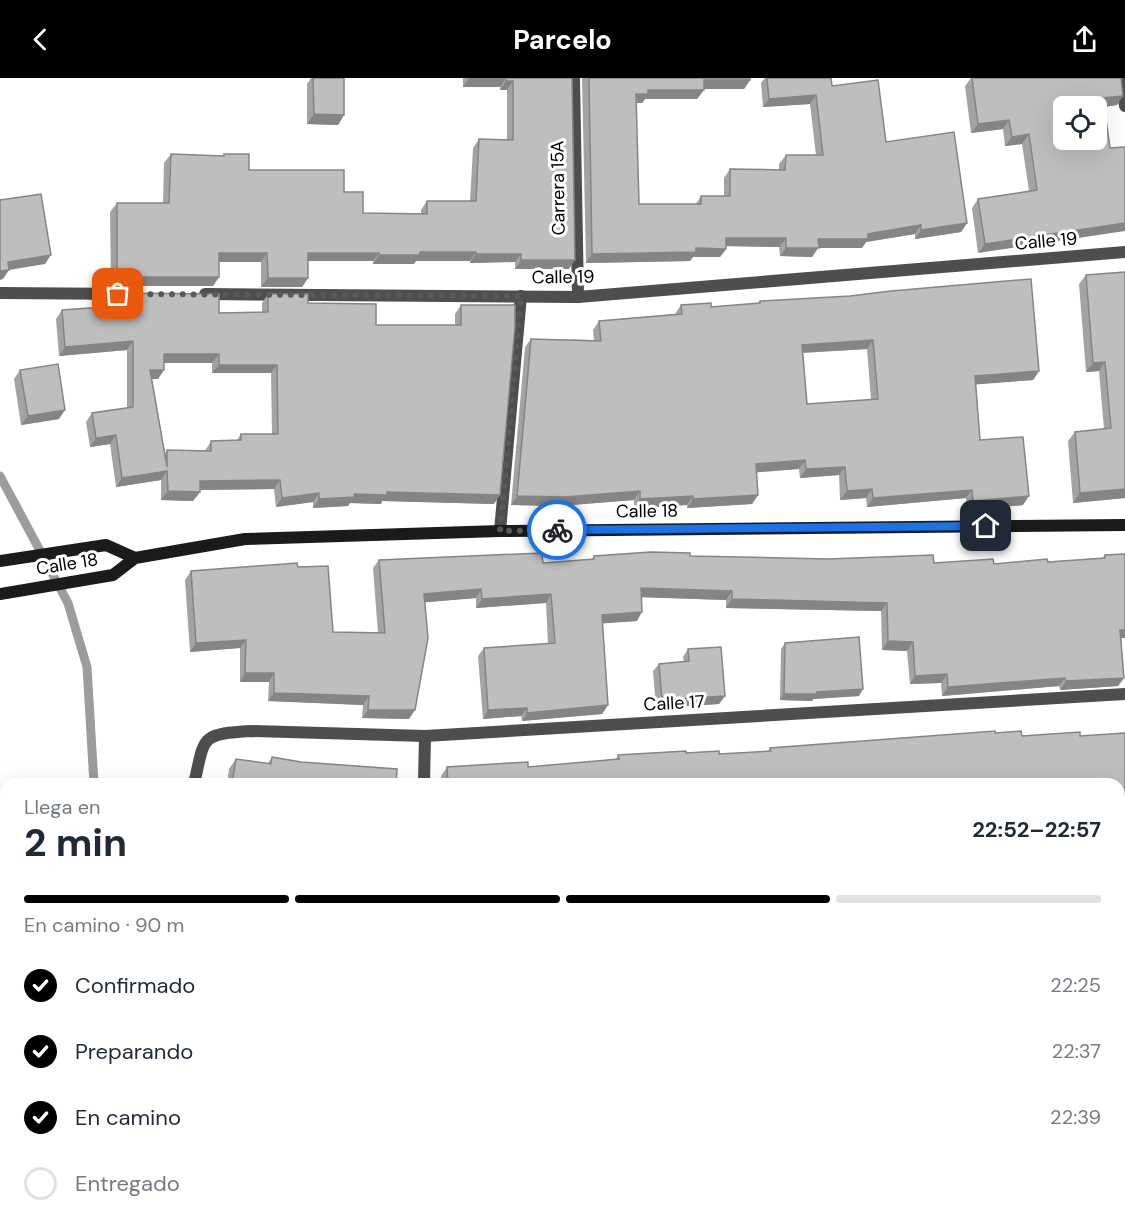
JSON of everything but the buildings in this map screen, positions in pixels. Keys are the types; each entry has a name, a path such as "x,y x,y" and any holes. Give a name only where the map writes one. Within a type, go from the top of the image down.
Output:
{"main road":[{"name":"Calle 18","path":"0,594 113,575 135,558 245,539 500,531 1125,525"},
{"name":"Calle 18","path":"0,561 106,545 135,558"}],"street":[{"name":"Carrera 15A","path":"574,78 578,297"},
{"path":"1121,78 1125,106"},
{"name":"Calle 19","path":"190,294 578,297 1125,252"},
{"path":"0,293 142,294"},
{"path":"500,531 521,296"},
{"name":"Calle 17","path":"195,778 203,745 211,736 225,732 425,736 1125,694"},
{"path":"424,778 425,736"}],"waterway":[{"path":"0,476 68,603 87,667 94,778"}],"way so far":[{"path":"118,294 521,296 500,531 557,530"}],"route":[{"path":"557,530 986,526"}]}
